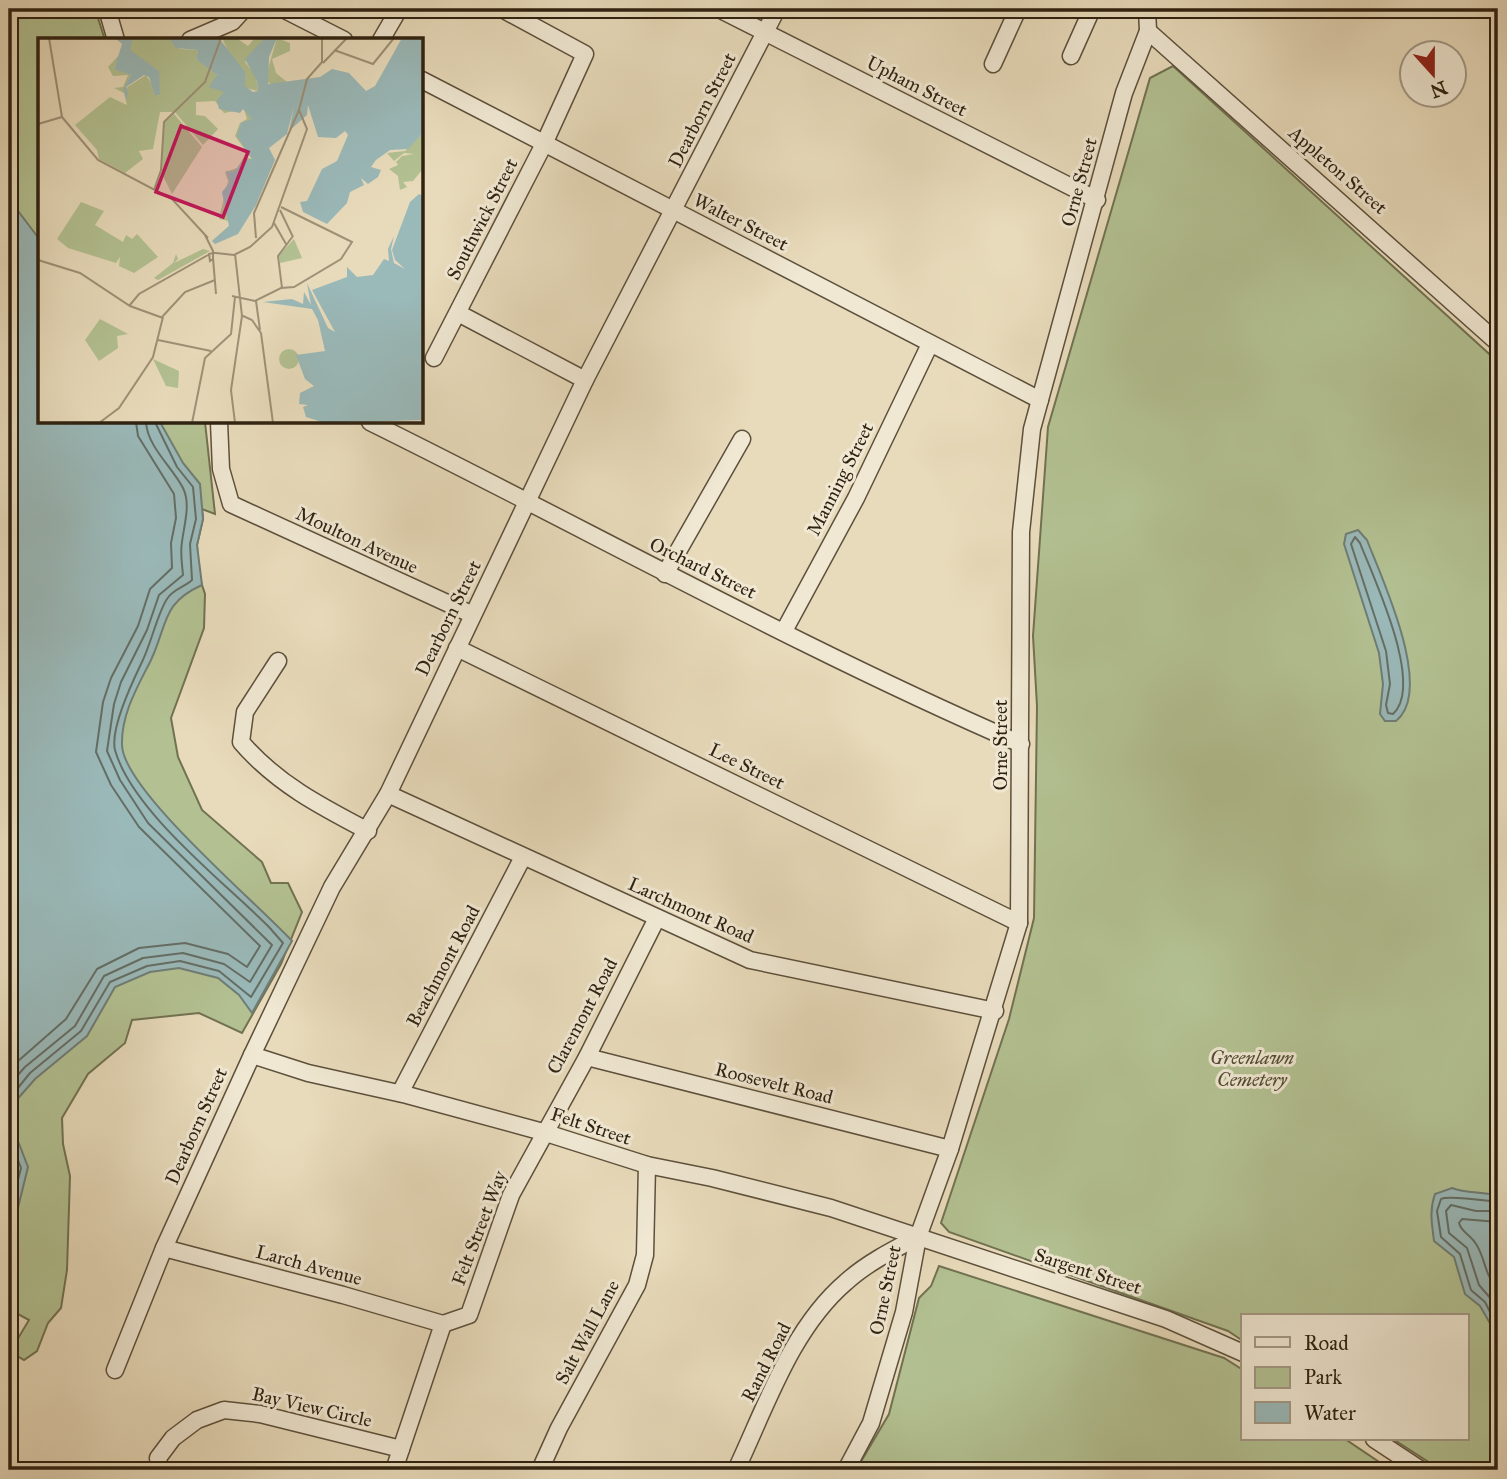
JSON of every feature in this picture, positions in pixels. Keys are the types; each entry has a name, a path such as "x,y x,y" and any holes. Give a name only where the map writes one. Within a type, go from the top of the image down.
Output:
{"street":[{"path":"107,9 115,38"},
{"path":"195,38 232,22 244,9"},
{"path":"283,9 340,38"},
{"path":"382,38 399,9"},
{"name":"Southwick Street","path":"434,358 544,144 585,54 502,9"},
{"name":"Upham Street","path":"719,9 1097,200"},
{"name":"Dearborn Street","path":"115,1370 164,1248 251,1055 332,887 388,794 471,614 530,501 585,380 777,9"},
{"path":"993,64 1018,9"},
{"path":"1071,56 1092,9"},
{"name":"Orne Street","path":"846,1470 875,1413 904,1312 918,1237 995,1011 1019,923 1021,532 1028,461 1040,400 1097,200 1124,93 1148,31 1147,9"},
{"name":"Appleton Street","path":"1148,31 1498,343"},
{"name":"Walter Street","path":"424,81 1040,400"},
{"path":"458,313 585,380"},
{"name":"Manning Street","path":"784,631 856,498 930,344"},
{"name":"Moulton Avenue","path":"219,424 221,469 231,504 313,544 471,614"},
{"name":"Orchard Street","path":"374,424 530,501 665,574 936,707 1021,744"},
{"path":"665,574 742,439"},
{"name":"Lee Street","path":"457,648 1019,923"},
{"path":"278,661 245,712 240,742 261,766 303,797 368,831"},
{"name":"Larchmont Road","path":"388,794 750,960 995,1011"},
{"name":"Beachmont Road","path":"400,1093 523,858"},
{"name":"Claremont Road","path":"543,1132 587,1057 657,918"},
{"name":"Felt Street","path":"251,1055 308,1073 400,1093 543,1132 647,1165 712,1178 831,1208 918,1237"},
{"name":"Roosevelt Road","path":"587,1057 950,1149"},
{"name":"Felt Street Way","path":"443,1324 469,1315 511,1195 543,1132"},
{"name":"Salt Wall Lane","path":"540,1470 559,1428 637,1284 645,1255 647,1165"},
{"name":"Sargent Street","path":"918,1237 1166,1319 1241,1352"},
{"name":"Rand Road","path":"736,1470 798,1341 819,1311 844,1283 873,1261 918,1237"},
{"name":"Larch Avenue","path":"164,1248 443,1324"},
{"path":"394,1470 443,1324"},
{"name":"Bay View Circle","path":"160,1470 158,1458 173,1438 197,1420 225,1410 260,1413 401,1449"},
{"path":"1376,1440 1421,1470"}],"green space":[{"path":"9,9 95,9 104,38 38,38 38,424 205,424 215,514 202,509 203,519 197,545 199,576 205,594 204,628 171,718 178,757 202,810 262,862 271,883 288,883 302,912 281,964 242,1033 199,1013 132,1020 125,1043 88,1074 62,1118 63,1144 70,1176 67,1270 61,1308 48,1323 37,1351 24,1360 14,1354 17,1340 29,1320 14,1312 9,1301"},
{"name":"Greenlawn Cemetery","path":"1173,66 1498,362 1498,1470 1441,1470 1395,1440 1468,1440 1468,1314 1241,1314 1241,1340 1228,1331 949,1232 941,1223 1009,1019 1034,918 1037,706 1033,636 1048,427 1150,78"},
{"path":"939,1266 1224,1358 1241,1369 1241,1440 1346,1440 1391,1470 856,1470 889,1414 919,1298 931,1286"}],"water":[{"path":"9,199 38,237 38,424 161,424 183,463 200,484 203,519 197,545 202,585 180,599 168,615 151,660 131,701 122,734 128,765 144,789 194,846 292,941 252,1013 239,995 218,978 179,968 150,972 115,987 87,1036 35,1079 14,1103 11,1123 28,1167 14,1224 16,1256 9,1272"},
{"path":"1358,530 1367,540 1393,605 1408,660 1410,685 1407,706 1396,721 1385,721 1380,714 1383,684 1379,653 1344,544 1346,534"},
{"path":"1452,1188 1498,1196 1498,1419 1490,1386 1495,1353 1491,1325 1480,1306 1465,1294 1454,1257 1434,1241 1432,1212 1435,1194"}]}
